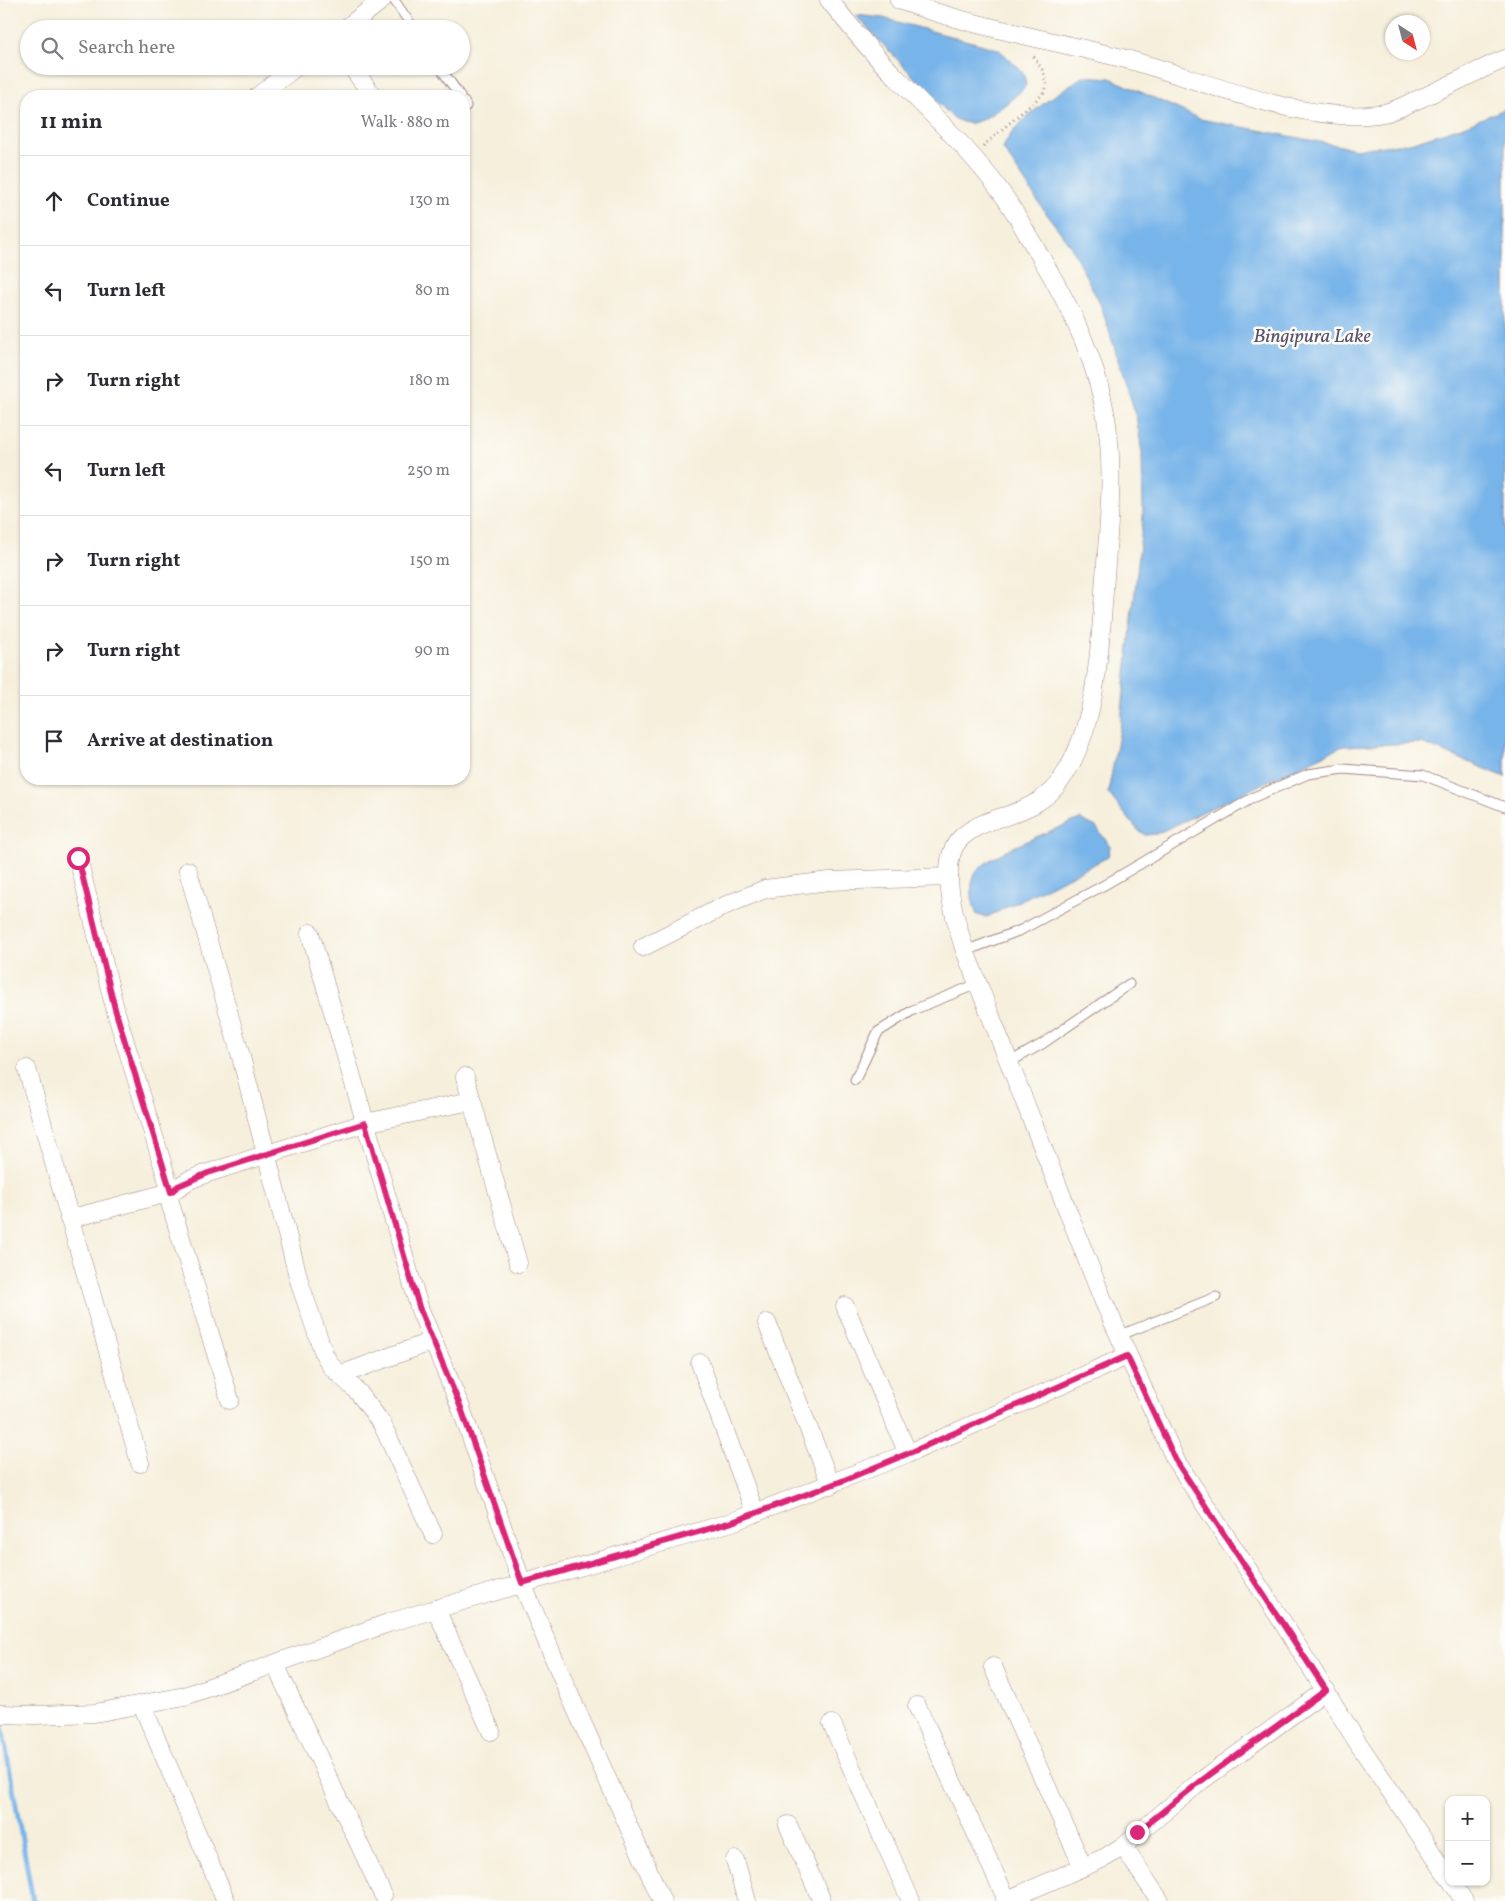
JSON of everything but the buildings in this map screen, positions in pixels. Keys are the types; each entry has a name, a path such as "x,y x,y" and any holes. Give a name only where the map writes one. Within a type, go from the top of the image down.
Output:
{"street":[{"path":"356,20 382,0"},
{"path":"829,0 889,71 971,156 1002,192 1056,283 1079,329 1104,404 1110,447 1110,487 1100,659 1093,694 1075,751 1063,778 1044,798 1020,811 984,824 960,838 954,850 949,877 954,916 965,951 1118,1336 1176,1461 1326,1690 1358,1743 1445,1872"},
{"path":"899,0 943,16 1129,60 1206,85 1314,112 1385,113 1439,91 1471,73 1505,59"},
{"path":"267,90 286,75"},
{"path":"358,75 369,90"},
{"path":"78,858 115,1009 171,1192 169,1199 230,1400"},
{"path":"188,871 240,1053 300,1284 321,1345 331,1366 359,1393 382,1424 433,1534"},
{"path":"643,947 724,906 765,889 829,881 949,877"},
{"path":"310,932 420,1310 461,1408 522,1583 567,1689 662,1901"},
{"path":"27,1069 140,1463"},
{"path":"465,1077 518,1263"},
{"path":"69,1219 171,1192 195,1178 365,1123 471,1101"},
{"path":"846,1306 908,1454"},
{"path":"767,1323 831,1485"},
{"path":"340,1375 433,1341"},
{"path":"7,1714 96,1713 185,1696 388,1623 711,1528 831,1485 908,1454 1127,1356"},
{"path":"700,1363 755,1513"},
{"path":"436,1609 491,1731"},
{"path":"275,1664 383,1895"},
{"path":"993,1667 1083,1867"},
{"path":"917,1706 1006,1901 1106,1857 1123,1846 1201,1781 1326,1690"},
{"path":"142,1705 226,1901"},
{"path":"832,1724 911,1901"},
{"path":"788,1825 822,1901"},
{"path":"1123,1846 1160,1901"},
{"path":"735,1860 747,1901"},
{"path":"1455,1886 1464,1901"}],"lane":[{"path":"394,0 408,20"},
{"path":"445,75 456,90"},
{"path":"965,951 1021,930 1106,884 1254,797 1308,774 1343,769 1423,774 1505,807"},
{"path":"854,1080 878,1032 913,1010 977,984"},
{"path":"1008,1063 1042,1044 1129,984"},
{"path":"1118,1336 1216,1297"}],"path":[{"path":"971,156 1042,95 1047,86 1042,71 1020,34"}],"water":[{"path":"855,15 883,18 998,49 1024,75 1026,85 1016,96 990,115 974,122 966,123 960,121 953,118"},
{"name":"Bingipura Lake","path":"1084,76 1110,78 1200,119 1357,149 1410,143 1461,127 1505,109 1505,777 1422,743 1343,746 1156,834 1145,835 1137,829 1108,793 1120,729 1143,517 1142,453 1136,415 1101,306 1070,245 1043,209 1003,149 1016,128 1026,118"},
{"path":"1080,819 1096,827 1110,846 1108,857 987,917 977,915 973,900 972,883 975,874 982,866 1007,850"}],"waterway":[{"path":"0,1716 33,1901"}],"route":[{"path":"78,858 115,1009 171,1192 189,1180 208,1173 365,1123 420,1310 461,1408 522,1583 732,1522 842,1481 1127,1356 1176,1461 1326,1690 1201,1781 1137,1832"}]}
